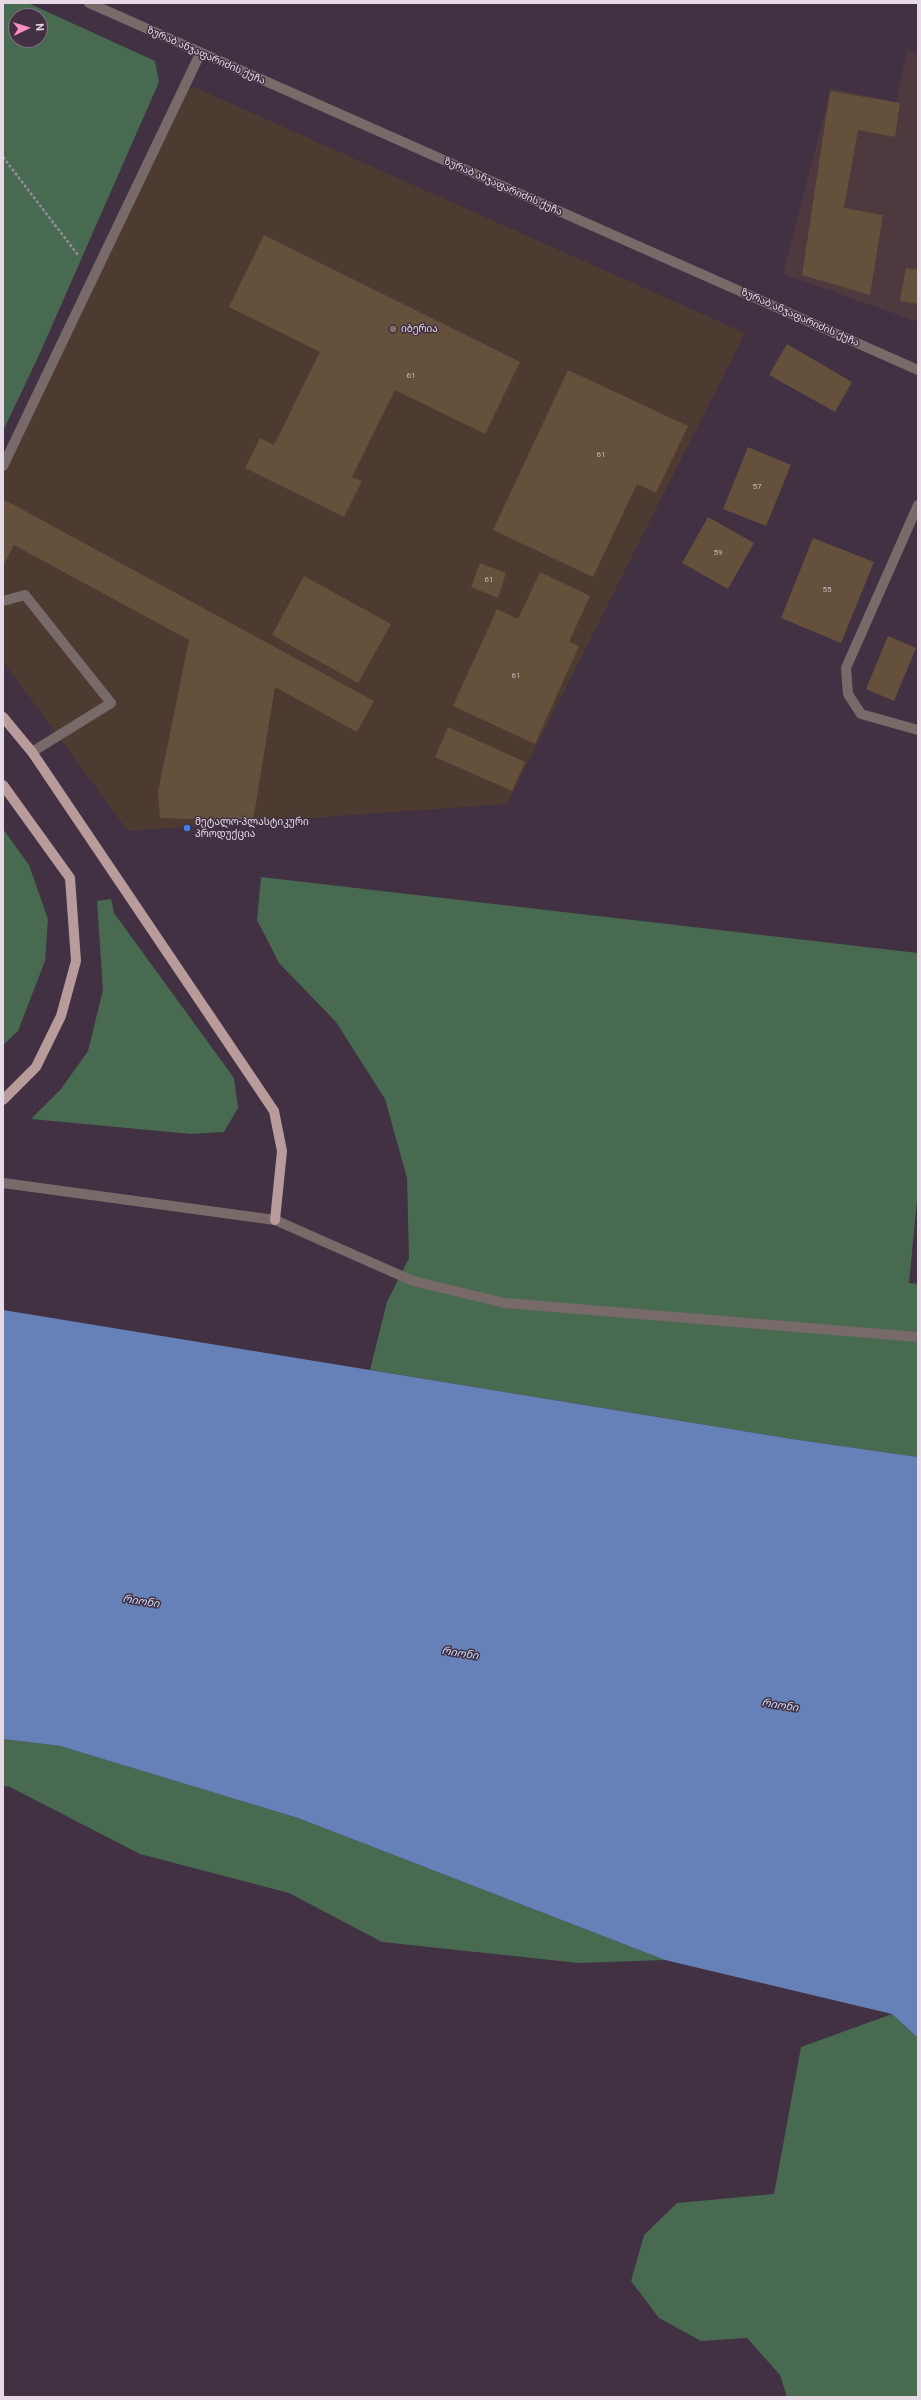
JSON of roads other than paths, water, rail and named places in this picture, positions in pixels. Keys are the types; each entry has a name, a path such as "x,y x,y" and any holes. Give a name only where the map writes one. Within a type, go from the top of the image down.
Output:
{"main road":[{"path":"3,717 32,752 274,1111 282,1151 275,1220"},
{"path":"3,785 70,878 76,961 61,1016 36,1067 3,1100"}],"street":[{"name":"ზურაბ ანჯაფარიძის ქუჩა","path":"89,3 200,54 918,370"},
{"path":"3,466 200,54"},
{"path":"918,505 846,668 848,694 861,714 918,730"},
{"path":"3,601 25,595 111,703 32,752"},
{"path":"3,1183 275,1220 413,1281 506,1303 918,1337"}],"water":[{"name":"რიონი","path":"3,1310 792,1439 918,1457 918,2038 892,2014 665,1960 298,1818 60,1746 3,1739"}],"place":[{"name":"იბერია","path":"393,329"},
{"name":"მეტალო-პლასტიკური პროდუქცია","path":"187,828"}]}
